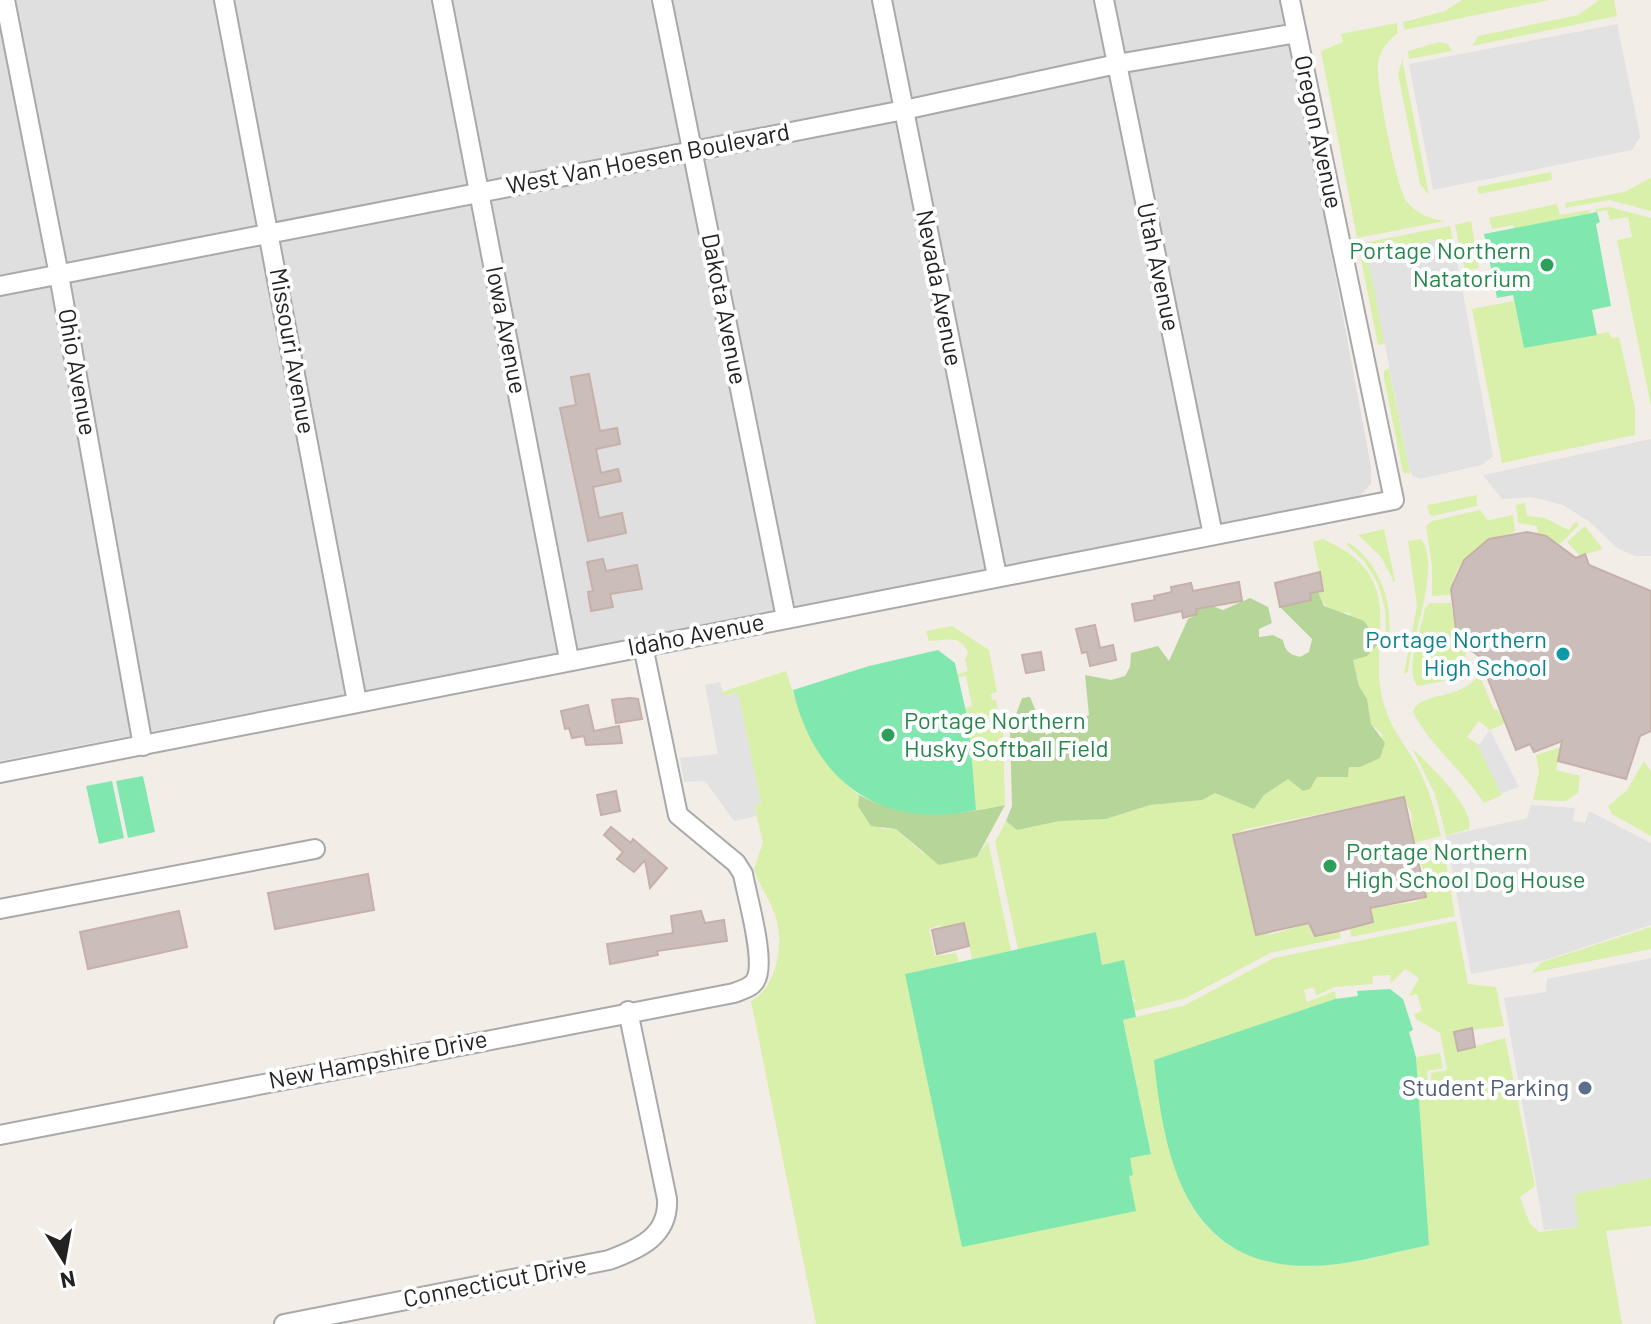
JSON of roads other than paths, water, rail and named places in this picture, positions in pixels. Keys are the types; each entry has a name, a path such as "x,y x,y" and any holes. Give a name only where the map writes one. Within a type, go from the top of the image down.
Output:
{"street":[{"name":"Ohio Avenue","path":"5,0 59,275 143,746"},
{"name":"Missouri Avenue","path":"224,0 271,234 357,702"},
{"name":"Iowa Avenue","path":"442,0 569,659"},
{"name":"Dakota Avenue","path":"662,0 786,618"},
{"name":"Nevada Avenue","path":"882,0 997,576"},
{"name":"Utah Avenue","path":"1104,0 1213,535"},
{"name":"Oregon Avenue","path":"1290,0 1394,500"},
{"name":"West Van Hoesen Boulevard","path":"0,286 480,193 692,148 904,110 1117,64 1297,33"},
{"name":"Idaho Avenue","path":"0,773 569,659 1394,500"},
{"name":"New Hampshire Drive","path":"0,1135 628,1011 734,993 755,982 759,957 743,874 736,863 678,815 643,646"},
{"path":"0,909 315,849"},
{"name":"Connecticut Drive","path":"284,1324 609,1260 631,1252 654,1237 668,1214 667,1199 628,1011"}],"place":[{"name":"Portage Northern Natatorium","path":"1547,265"},
{"name":"Portage Northern High School","path":"1563,654"},
{"name":"Portage Northern Husky Softball Field","path":"888,735"},
{"name":"Portage Northern High School Dog House","path":"1330,866"},
{"name":"Student Parking","path":"1585,1088"}]}
